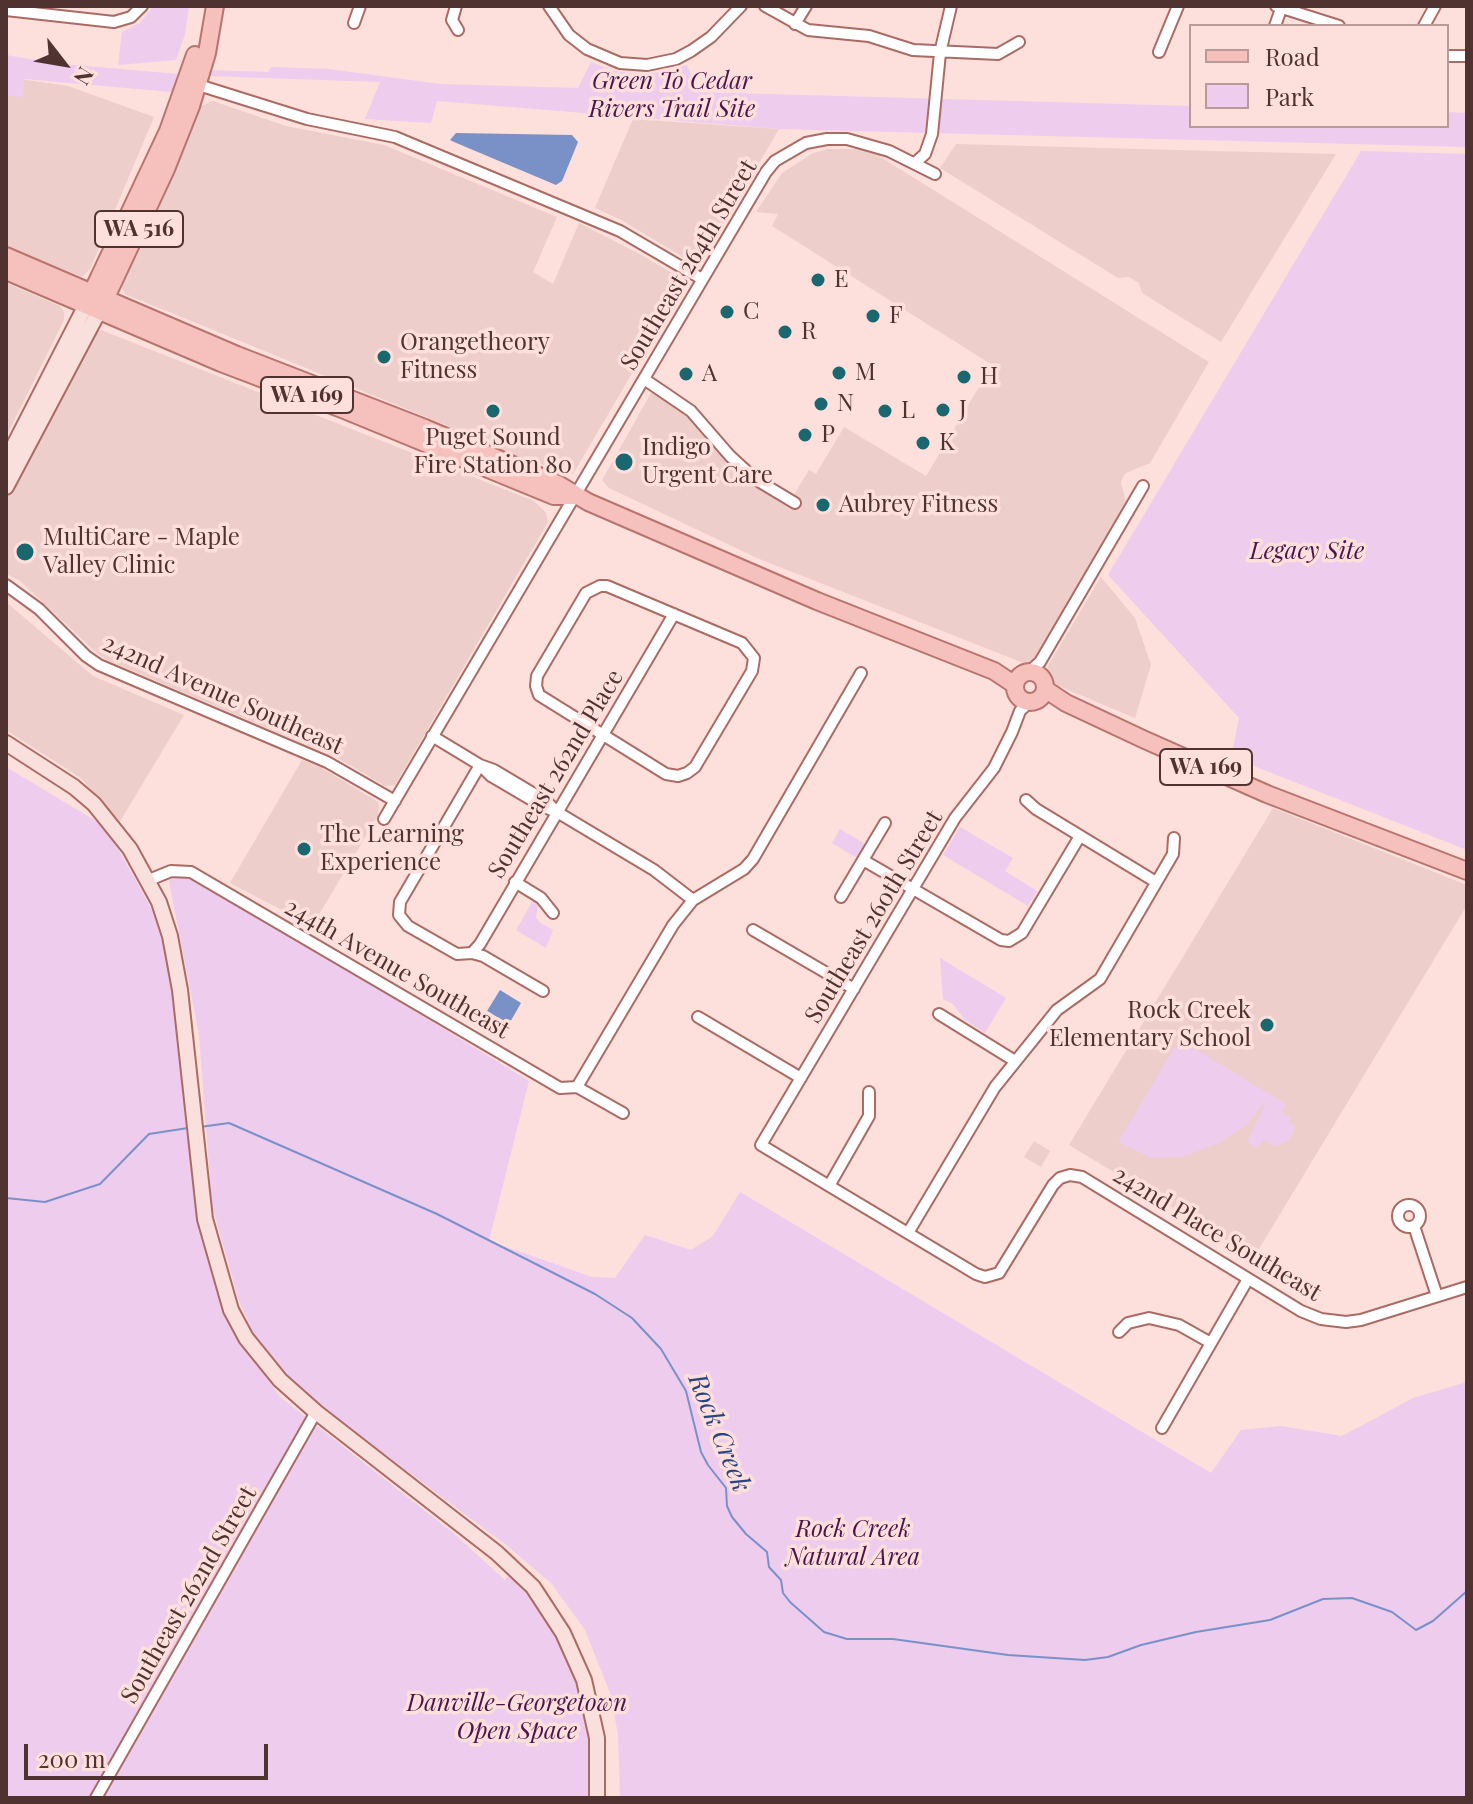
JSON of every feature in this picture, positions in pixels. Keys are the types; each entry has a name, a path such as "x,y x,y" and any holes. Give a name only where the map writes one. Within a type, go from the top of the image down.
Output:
{"main road":[{"name":"WA 516","path":"192,83 203,6"},
{"name":"WA 516","path":"96,302 170,160 192,83 211,35 215,6"},
{"name":"WA 169","path":"6,256 221,363 554,496 575,496"},
{"name":"WA 169","path":"6,271 96,302 400,419 558,484 575,496 812,599 1030,686 1267,794 1467,871"},
{"path":"347,411 353,407 392,422 400,419"}],"street":[{"path":"354,23 360,6"},
{"path":"456,6 452,20 458,30"},
{"path":"549,6 561,26 587,49 620,63 647,65 676,59 691,51 711,37 741,6"},
{"path":"765,6 795,24 817,32 858,34 913,50 998,54 1019,42"},
{"path":"795,24 806,6"},
{"path":"916,162 925,154 932,134 940,53 951,6"},
{"path":"1159,52 1178,6"},
{"path":"1425,24 1435,6"},
{"path":"1279,7 1333,24"},
{"path":"6,10 61,11 114,22 131,17 141,8"},
{"path":"192,83 307,119 395,137 620,231 702,279"},
{"name":"Southeast 264th Street","path":"384,819 702,279 775,161 806,143 847,139 889,151 935,174"},
{"path":"6,461 96,302"},
{"path":"6,487 96,302"},
{"path":"644,379 691,411 730,456 755,479 795,503"},
{"name":"Southeast 260th Street","path":"829,1186 761,1145 955,818 994,768 1008,743 1030,686 1143,486"},
{"name":"242nd Avenue Southeast","path":"6,585 39,609 99,665 327,762 395,801"},
{"path":"607,586 674,614 742,643 754,658 752,671 695,767 683,774 666,774 547,702 539,695 536,686 537,676 590,589 607,586"},
{"name":"Southeast 262nd Place","path":"472,953 674,614"},
{"path":"577,1087 673,925 693,900 744,869 753,859 861,673"},
{"path":"432,736 546,801 557,812 654,870 693,900"},
{"path":"6,743 74,787 94,804 130,849 149,880 165,920 176,963 205,1219 231,1310 246,1338 271,1371 316,1412 497,1553 533,1587 563,1633 584,1680 597,1738 597,1798"},
{"path":"480,765 400,902 399,915 408,926 457,954 483,956 543,991"},
{"path":"1026,800 1156,882"},
{"path":"841,897 885,823"},
{"path":"863,860 1001,940 1011,940 1022,933 1080,836"},
{"path":"869,1092 869,1116 829,1186 908,1233 995,1087 1057,1010 1100,979 1173,854 1174,838"},
{"name":"244th Avenue Southeast","path":"149,880 171,871 191,872 560,1088 577,1087 623,1113"},
{"path":"515,882 541,898 553,913"},
{"path":"753,930 854,989"},
{"path":"939,1014 1015,1061"},
{"path":"698,1017 801,1078"},
{"name":"242nd Place Southeast","path":"908,1233 976,1274 985,1277 999,1273 1053,1185 1060,1178 1070,1175 1082,1177 1301,1311 1321,1319 1346,1322 1437,1296"},
{"path":"1414,1226 1437,1296 1467,1287"},
{"path":"1162,1428 1248,1279"},
{"path":"1119,1332 1128,1323 1149,1318 1179,1325 1211,1343"},
{"name":"Southeast 262nd Street","path":"96,1798 316,1412"}],"shaded area":[{"path":"6,77 68,86 154,117 90,269 82,277 6,246"},
{"path":"213,101 286,126 384,145 557,217 533,272 553,284 579,223 684,280 684,285 573,474 511,455 465,433 125,294 121,286 201,106"},
{"path":"633,119 779,129 704,257 700,256 695,264 595,208"},
{"path":"956,144 1336,154 1221,342 1142,293 1139,283 1129,277 1118,278 940,168"},
{"path":"827,149 861,149 879,156 1209,362 1150,463 1123,477 1121,482 1126,502 1031,666 757,558 609,488 602,480 651,393 658,392 789,503 809,470 816,474 844,427 926,476 992,365 772,226 778,214 756,212 782,173 813,153"},
{"path":"6,283 60,306 64,320 6,437"},
{"path":"101,330 534,501 546,513 548,522 395,785 385,786 338,758 107,660 19,580 6,574 6,495 11,482 89,335"},
{"path":"1101,577 1135,618 1151,665 1135,718 1054,684 1046,674"},
{"path":"6,602 93,676 184,715 119,823 81,778 6,730"},
{"name":"The Learning Experience","path":"302,760 320,767 378,802 379,806 378,816 312,926 230,883"},
{"name":"Rock Creek Elementary School","path":"1273,808 1467,885 1467,905 1254,1257 1069,1145"},
{"path":"1034,1141 1050,1151 1041,1167 1024,1157"}],"green space":[{"path":"153,6 189,6 185,34 176,60 118,65 122,32 140,23"},
{"path":"6,55 52,63 178,74 172,92 24,79 23,97 10,96 6,95"},
{"name":"Green To Cedar Rivers Trail Site","path":"591,62 614,71 638,74 663,72 687,65 698,92 1189,106 1189,128 1449,128 1449,112 1467,113 1467,147 779,129 437,101 431,123 365,119 380,82 208,76 210,70 268,72 271,67 329,69 440,84 578,88"},
{"name":"Legacy Site","path":"1361,151 1467,154 1467,850 1231,757 1239,718 1108,575"},
{"name":"Danville-Georgetown Open Space","path":"6,767 106,827 155,915 181,1009 197,1218 225,1314 279,1396 453,1533 505,1580 514,1567 562,1621 585,1664 599,1711 602,1735 600,1798 6,1798"},
{"path":"960,827 1013,858 1005,871 1037,891 1028,906 943,855"},
{"path":"840,829 865,844 857,858 832,843"},
{"name":"Rock Creek Natural Area","path":"174,874 194,876 529,1081 489,1241 592,1277 615,1278 645,1235 691,1250 713,1236 740,1192 1211,1473 1241,1430 1281,1426 1342,1436 1413,1398 1467,1382 1467,1798 620,1798 618,1734 610,1693 585,1630 552,1584 505,1544 325,1410 280,1371 252,1331 238,1298 212,1206 199,1035 169,881"},
{"path":"534,899 538,905 536,917 539,922 553,930 546,948 516,930"},
{"path":"940,958 1006,998 985,1033 965,1020 953,1004 943,999"},
{"path":"1182,1045 1192,1047 1286,1104 1282,1113 1291,1118 1289,1122 1296,1126 1289,1140 1275,1146 1264,1140 1257,1148 1247,1142 1267,1100 1246,1125 1221,1142 1182,1157 1151,1158 1118,1142 1174,1048"}],"water":[{"path":"456,133 572,135 578,142 562,181 556,185 450,140"},
{"path":"500,990 521,1003 509,1024 487,1011"}],"waterway":[{"name":"Rock Creek","path":"200,1127 229,1123 437,1214 595,1294 632,1318 661,1349 686,1391 701,1452 726,1488 727,1506 732,1517 767,1552 769,1567 781,1580 783,1593 790,1602 824,1632 847,1639 893,1639 1008,1655 1085,1660 1108,1657 1141,1645 1196,1632 1270,1620 1323,1599 1352,1598 1392,1612 1416,1630 1433,1621 1467,1591"},
{"name":"Rock Creek","path":"6,1198 45,1202 100,1184 149,1134 188,1128"}],"place":[{"name":"E","path":"818,280"},
{"name":"C","path":"727,312"},
{"name":"F","path":"873,316"},
{"name":"R","path":"785,332"},
{"name":"Orangetheory Fitness","path":"384,357"},
{"name":"M","path":"839,373"},
{"name":"A","path":"686,374"},
{"name":"H","path":"964,377"},
{"name":"N","path":"821,404"},
{"name":"J","path":"943,410"},
{"name":"Puget Sound Fire Station 80","path":"493,411"},
{"name":"L","path":"885,411"},
{"name":"P","path":"805,435"},
{"name":"K","path":"923,443"},
{"name":"Indigo Urgent Care","path":"624,462"},
{"name":"Aubrey Fitness","path":"823,505"},
{"name":"MultiCare - Maple Valley Clinic","path":"25,552"},
{"name":"The Learning Experience","path":"304,849"},
{"name":"Rock Creek Elementary School","path":"1267,1025"}]}
